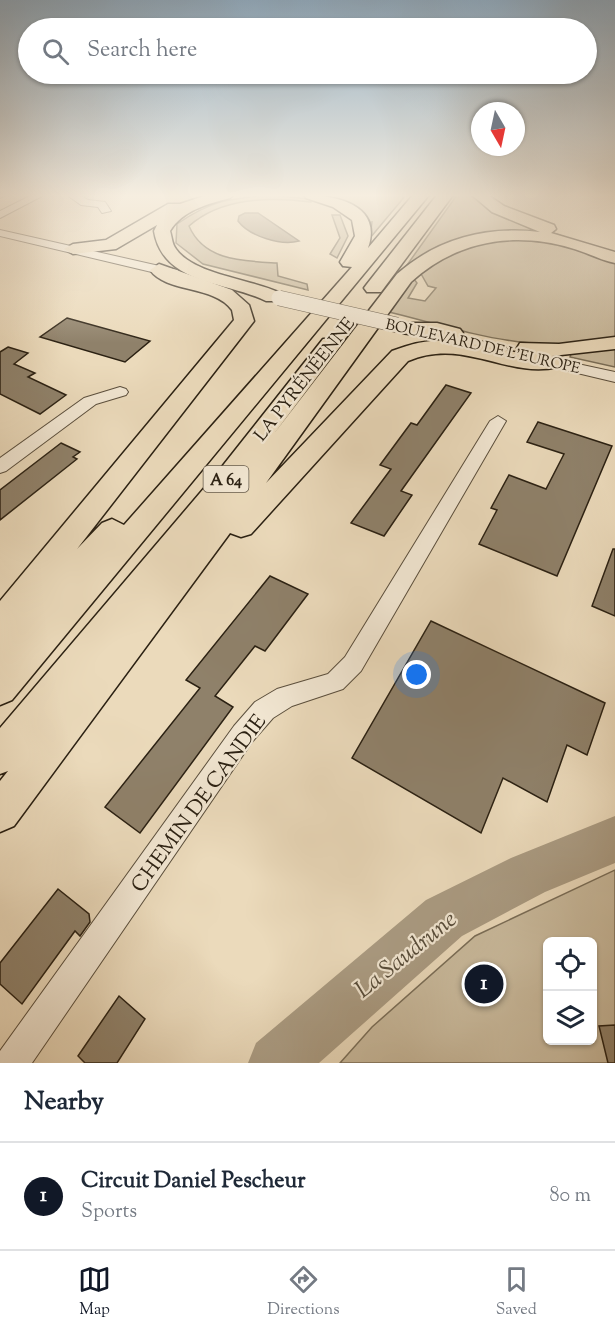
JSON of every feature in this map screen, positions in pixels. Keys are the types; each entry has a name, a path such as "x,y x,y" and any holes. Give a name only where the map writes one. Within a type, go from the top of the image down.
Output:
{"highway":[{"path":"73,249 111,245"},
{"path":"164,245 164,249 184,267 260,288 276,297"},
{"path":"0,654 358,251 361,245"},
{"name":"LA PYRÉNÉENNE","path":"0,689 310,330 380,245"},
{"name":"LA PYRÉNÉENNE","path":"0,756 226,479 407,245"},
{"path":"0,812 135,638 404,278 438,252 456,245"},
{"path":"581,245 615,258"},
{"path":"594,245 615,252"},
{"path":"0,624 244,321 242,306 235,298 226,293 173,279 159,270"},
{"path":"404,327 437,329 527,348 559,351 615,343"},
{"path":"135,638 163,620 265,498 400,356 430,346 447,346 528,363 550,362"}],"street":[{"name":"BOULEVARD DE L'EUROPE","path":"53,245 615,377"},
{"path":"0,467 90,401 120,392"},
{"name":"CHEMIN DE CANDIE","path":"12,1063 243,734 264,710 285,697 335,682 353,664 498,421"}],"shaded area":[{"path":"178,245 203,245 214,253 238,260 277,263 278,276 307,284 308,290 203,264"},
{"path":"336,245 344,245 337,258 330,254"},
{"path":"422,245 472,245 407,265"},
{"path":"477,245 560,245 587,251 615,263 615,337 584,342 526,343 470,333 385,311 414,279 417,283 408,298 425,301 436,288 428,286 420,272 451,251"},
{"path":"615,348 615,367 570,357 571,354"},
{"path":"615,870 615,1063 340,1063 372,1027 475,936"}],"building":[{"path":"67,318 150,341 125,362 40,337"},
{"path":"8,347 28,353 14,364 35,373 28,377 66,395 40,414 0,394 0,352"},
{"path":"446,385 471,393 401,491 412,495 384,536 351,523 391,469 380,465 411,423 417,425"},
{"path":"538,422 612,446 557,576 479,544 497,510 491,508 509,475 546,489 564,454 527,442"},
{"path":"61,443 80,452 73,457 77,459 0,520 0,490"},
{"path":"613,549 615,549 615,616 592,606"},
{"path":"270,576 308,594 265,651 255,646 215,696 233,707 140,833 105,807 200,688 186,680"},
{"path":"431,621 605,703 587,755 567,745 547,802 503,778 481,833 352,758"},
{"path":"58,889 89,914 90,922 80,936 75,931 22,1004 0,984 0,963"},
{"path":"119,996 145,1019 117,1063 85,1063 78,1056"},
{"path":"615,1025 615,1063 608,1063 599,1026"}],"waterway":[{"name":"La Saudrune","path":"276,1063 444,918 528,875 615,839"}],"place":[{"name":"Circuit Daniel Pescheur","path":"484,984"}]}
